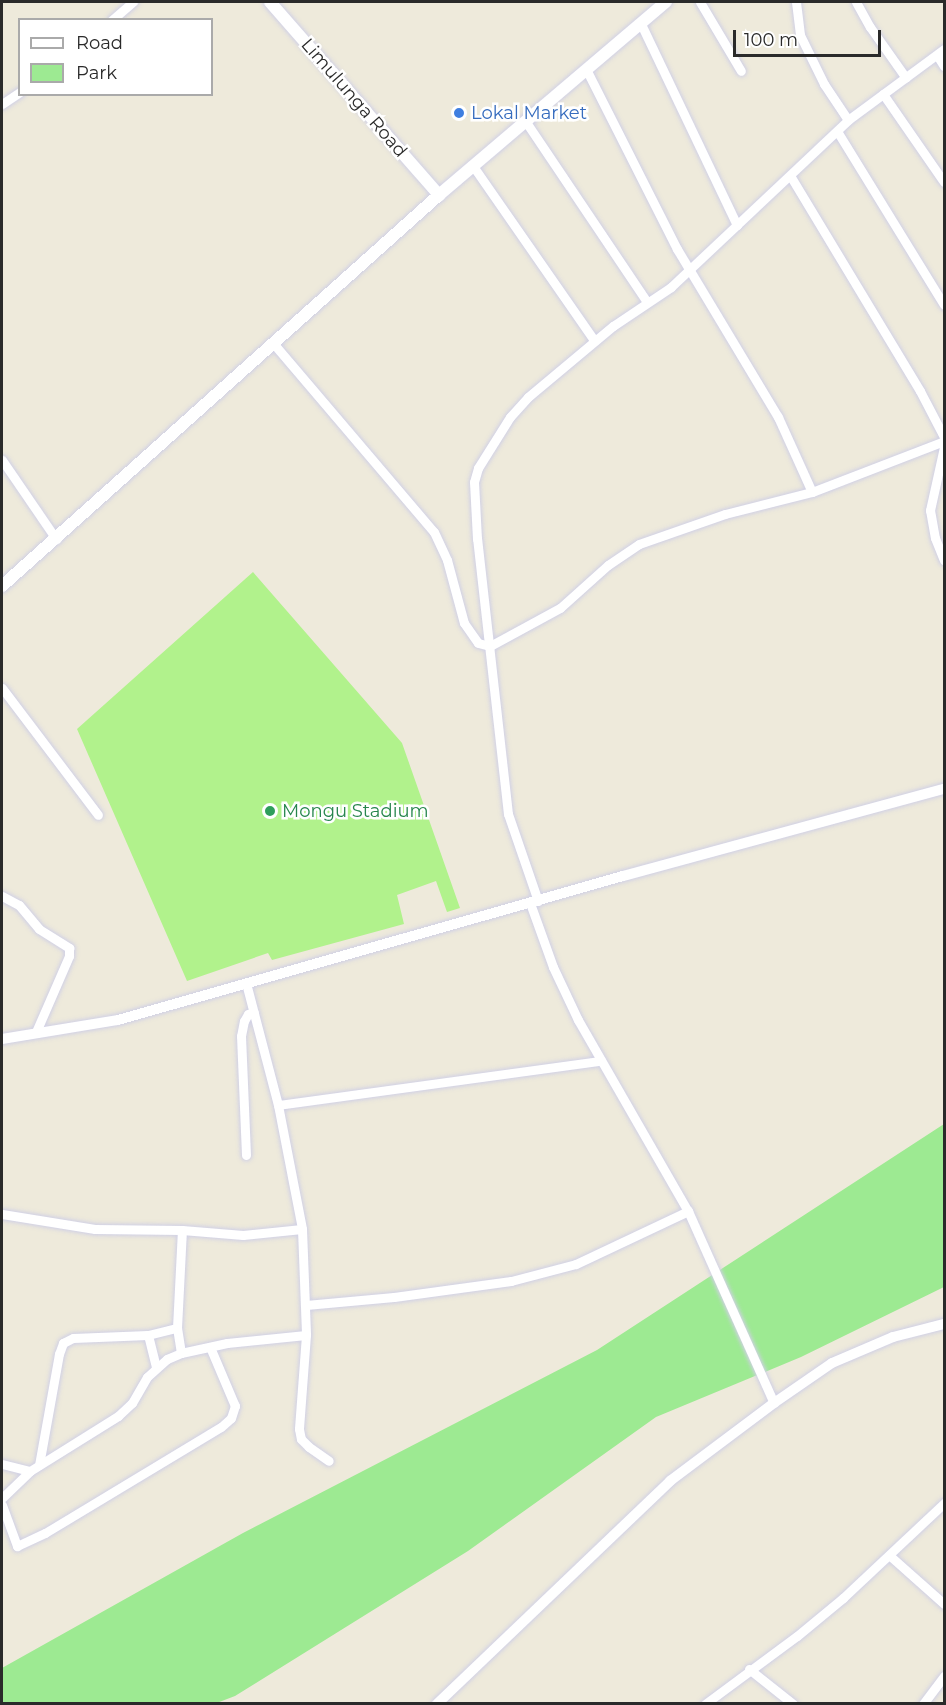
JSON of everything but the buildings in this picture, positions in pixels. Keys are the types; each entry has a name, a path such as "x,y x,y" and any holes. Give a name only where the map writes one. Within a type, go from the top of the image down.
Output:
{"main road":[{"name":"Limulunga Road","path":"270,2 439,195"},
{"path":"2,586 439,195 666,2"}],"street":[{"path":"114,18 133,2"},
{"path":"700,2 741,71"},
{"path":"796,2 800,34 824,84 848,120"},
{"path":"856,2 870,27 906,78"},
{"path":"641,24 737,225"},
{"path":"774,1403 688,1211 601,1061 553,967 508,814 477,539 474,482 478,468 510,417 528,396 594,340 672,287 791,177 848,120 941,52 945,66"},
{"path":"586,69 690,270 778,417 812,492"},
{"path":"2,104 18,93"},
{"path":"883,94 945,182"},
{"path":"526,122 647,302"},
{"path":"837,131 945,305"},
{"path":"473,166 594,340"},
{"path":"273,343 434,532 447,560 464,623 478,643 490,646 560,608 608,565 639,544 725,514 812,492 945,439 920,391 791,177"},
{"path":"945,447 930,510 935,538 945,560"},
{"path":"2,460 56,539"},
{"path":"2,688 98,815"},
{"path":"2,1039 118,1020 945,789"},
{"path":"2,896 19,905 39,929 69,948 69,956 36,1032"},
{"path":"246,983 278,1105 302,1229 306,1335 299,1429 301,1439 329,1461"},
{"path":"246,1155 241,1036 244,1021 248,1014 254,1012"},
{"path":"278,1105 601,1061"},
{"path":"306,1305 394,1297 511,1281 576,1264 688,1211"},
{"path":"2,1214 95,1229 182,1230 243,1235 302,1229"},
{"path":"181,1353 177,1328 182,1230"},
{"path":"437,1704 670,1481 774,1403 832,1363 893,1337 945,1324"},
{"path":"39,1465 58,1353 63,1343 83,1337 148,1335 177,1328"},
{"path":"148,1335 156,1367"},
{"path":"2,1498 30,1471 118,1416 132,1403 156,1367 181,1353 210,1347 306,1335"},
{"path":"2,1505 17,1546 45,1533 221,1427 231,1418 235,1406 210,1347"},
{"path":"2,1464 30,1471"},
{"path":"705,1704 749,1669 797,1636 945,1503"},
{"path":"889,1555 945,1604"},
{"path":"749,1669 793,1704"},
{"path":"923,1704 945,1676"}],"green space":[{"name":"Mongu Stadium","path":"253,572 402,743 460,908 447,912 436,881 397,895 404,924 272,960 268,953 187,981 77,729"},
{"path":"944,1124 944,1287 801,1357 656,1417 468,1551 235,1696 214,1704 2,1703 2,1668 243,1533 597,1350"}],"place":[{"name":"Lokal Market","path":"459,113"},
{"name":"Mongu Stadium","path":"270,811"}]}
